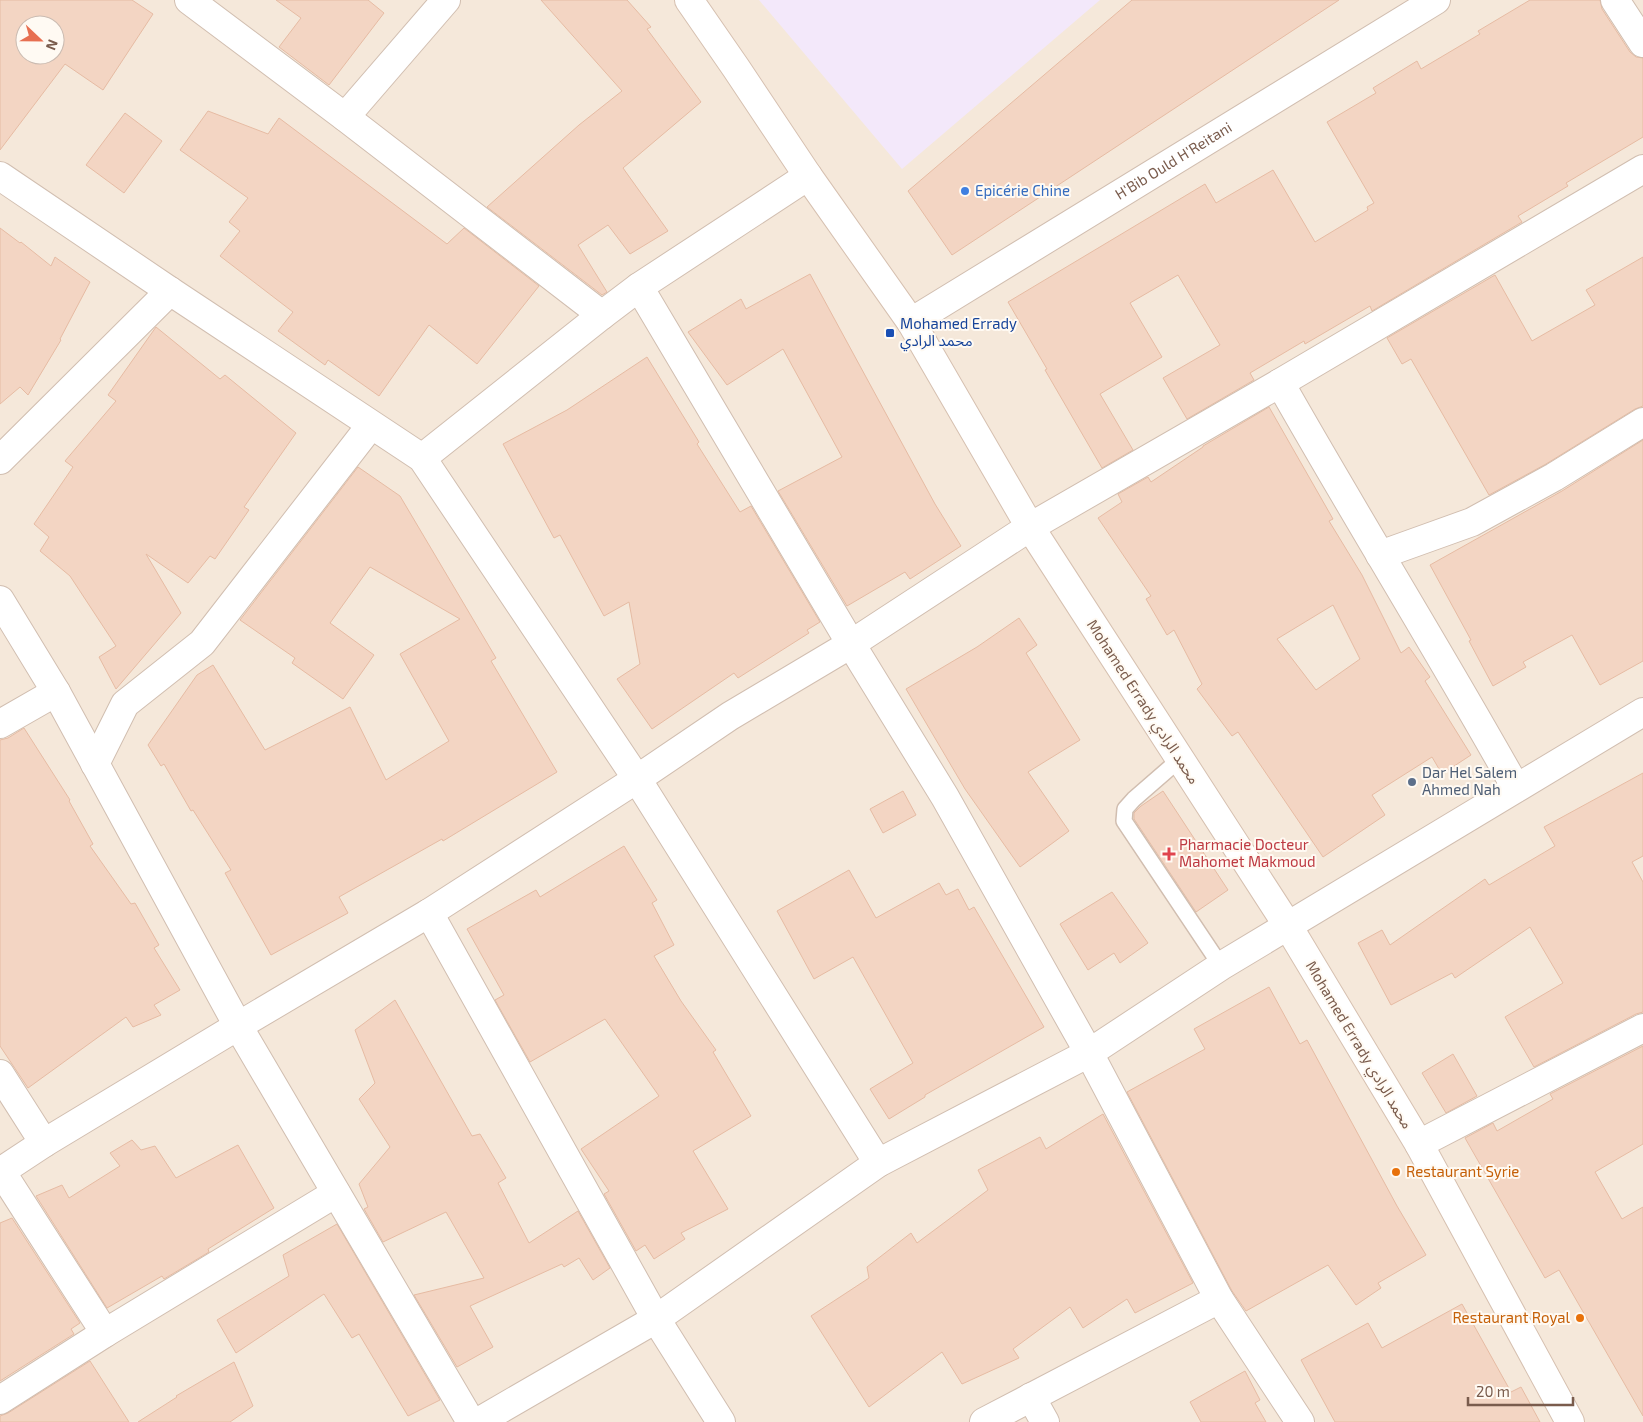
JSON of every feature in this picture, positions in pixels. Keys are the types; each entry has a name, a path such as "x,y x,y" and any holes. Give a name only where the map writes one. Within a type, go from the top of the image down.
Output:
{"street":[{"path":"190,0 602,315"},
{"path":"345,117 446,0"},
{"name":"Mohamed Errady محمد الرادي","path":"689,0 808,176 911,322 1030,527 1288,926 1419,1144 1570,1422"},
{"name":"H'Bib Ould H'Reitani","path":"911,322 1436,0"},
{"path":"1615,0 1643,43"},
{"path":"105,1333 0,1172 44,1143 429,913 637,779 730,716 851,644 1030,527 1280,384 1643,169"},
{"path":"0,176 422,458 637,779 878,1163"},
{"path":"422,458 639,287 808,176"},
{"path":"639,287 944,797 1089,1053 1219,1299 1300,1422"},
{"path":"0,460 170,291"},
{"path":"1280,384 1460,689 1516,788"},
{"path":"1380,555 1472,522 1554,477 1643,422"},
{"path":"96,764 125,704 202,643 371,425"},
{"path":"0,600 56,692 238,1026 471,1422"},
{"path":"0,724 56,692"},
{"path":"478,1422 656,1319 878,1163 1089,1053 1221,966 1643,712"},
{"path":"429,913 656,1319 721,1422"},
{"path":"1419,1144 1642,1030"},
{"path":"0,1074 44,1143"},
{"path":"0,1400 105,1333 336,1193"},
{"path":"984,1422 1219,1299"},
{"path":"1031,1397 1045,1422"}],"lane":[{"path":"1180,759 1129,804 1125,809 1124,821 1221,966"}],"shaded area":[{"path":"0,0 1643,0 1643,1422 0,1422"},
{"path":"759,0 1100,0 902,169"}],"building":[{"path":"0,0 132,0 153,14 103,90 65,64 65,15 15,15 15,65 64,65 0,150"},
{"path":"276,0 368,0 384,13 329,85 279,47 301,18"},
{"path":"541,0 627,0 651,27 647,29 701,102 623,168 668,231 630,254 608,225 578,245 607,292 602,295 487,207 579,125 622,91"},
{"path":"1132,0 1339,0 952,255 908,191"},
{"path":"1530,0 1600,0 1602,9 1630,52 1636,57 1643,58 1643,137 1566,183 1568,186 1518,216 1522,222 1372,311 1370,306 1305,344 1304,341 1250,373 1254,380 1187,419 1163,378 1220,345 1178,275 1130,303 1162,357 1100,394 1133,450 1102,468 1008,302 1205,184 1216,203 1273,170 1315,242 1368,210 1367,207 1374,203 1327,122 1376,93 1373,88 1417,61 1421,69 1480,34 1478,31"},
{"path":"208,111 268,134 279,118 447,244 464,228 539,286 477,364 429,325 379,396 328,360 325,365 278,331 293,312 220,256 240,231 229,222 248,198 180,150"},
{"path":"125,113 162,141 124,193 86,165"},
{"path":"0,228 51,266 55,257 90,282 61,340 28,395 20,387 0,404"},
{"path":"1643,257 1643,406 1635,409 1546,464 1489,495 1411,359 1402,364 1387,338 1495,275 1532,341 1595,305 1586,290"},
{"path":"810,274 935,504 961,546 910,579 905,572 847,606 778,491 842,457 783,349 727,385 688,332 741,299 746,309"},
{"path":"156,327 220,379 225,375 296,433 244,507 249,510 215,559 210,556 188,583 146,554 181,613 116,689 99,657 116,646 70,576 40,551 49,537 34,524 73,467 65,461 116,401 108,395"},
{"path":"647,357 699,442 697,444 740,512 751,506 820,622 807,630 809,633 738,678 734,673 652,729 617,679 640,664 629,602 604,616 560,535 554,538 503,444 567,410"},
{"path":"1269,407 1333,519 1329,521 1362,575 1401,653 1409,647 1430,677 1425,681 1471,755 1442,774 1432,757 1372,795 1385,815 1323,857 1238,732 1232,736 1197,689 1202,684 1174,630 1167,635 1146,599 1151,596 1098,518 1122,502 1118,494 1148,477 1151,482 1203,446","holes":["1333,605 1360,659 1316,690 1277,639"]},
{"path":"1643,440 1643,661 1600,685 1572,635 1523,662 1526,667 1493,686 1469,641 1471,640 1430,565 1562,491"},
{"path":"358,467 400,496 496,658 491,661 557,772 443,841 442,839 339,897 348,913 271,955 225,873 231,870 193,810 191,811 164,764 161,766 148,745 197,675 213,665 265,750 350,707 386,780 449,741 400,654 460,619 370,567 330,623 374,655 343,699 292,663 295,658 240,620"},
{"path":"1019,618 1037,645 1026,653 1080,740 1028,772 1069,831 1020,867 965,789 906,689 977,647"},
{"path":"24,728 70,800 93,844 90,846 131,904 135,903 159,945 154,948 180,990 154,1005 161,1015 133,1027 126,1017 28,1088 0,1046 0,740 8,738"},
{"path":"1643,773 1643,856 1632,862 1643,882 1643,1012 1534,1067 1505,1017 1563,983 1530,927 1455,978 1452,973 1391,1005 1358,943 1382,930 1390,945 1485,879 1489,885 1555,846 1544,827"},
{"path":"903,791 916,815 883,833 870,809"},
{"path":"1163,791 1228,890 1196,912 1134,819 1134,813 1141,806"},
{"path":"624,846 657,900 652,903 674,945 654,956 681,1001 716,1050 713,1052 751,1116 693,1151 728,1209 681,1233 685,1239 654,1259 645,1245 636,1251 604,1194 609,1191 581,1149 659,1096 605,1019 530,1062 495,1000 504,995 467,929 536,890 540,897"},
{"path":"849,870 876,918 939,883 946,895 958,889 969,910 974,907 1044,1027 925,1095 925,1097 889,1119 870,1089 913,1063 853,957 814,979 777,911"},
{"path":"1112,892 1148,943 1120,963 1114,953 1088,970 1060,924"},
{"path":"1269,987 1300,1044 1307,1040 1397,1206 1426,1255 1378,1283 1381,1288 1356,1305 1328,1265 1246,1311 1232,1291 1127,1092 1205,1049 1194,1029"},
{"path":"395,1000 472,1136 480,1134 506,1178 498,1183 529,1243 578,1211 610,1268 593,1280 579,1258 564,1267 562,1264 470,1306 493,1347 457,1367 414,1295 484,1278 446,1212 383,1242 364,1209 368,1207 359,1184 390,1147 359,1099 375,1083 355,1030"},
{"path":"1643,1046 1643,1144 1595,1172 1622,1219 1643,1207 1643,1416 1559,1270 1545,1278 1465,1138 1493,1123 1497,1131 1553,1099 1550,1094"},
{"path":"1453,1054 1477,1096 1446,1113 1422,1073"},
{"path":"1103,1114 1193,1283 1135,1313 1127,1299 1083,1328 1070,1307 1013,1349 1019,1358 962,1384 942,1352 869,1407 811,1316 869,1278 867,1267 911,1233 917,1243 988,1190 978,1170 1040,1137 1046,1149"},
{"path":"132,1140 141,1150 155,1146 176,1178 238,1145 274,1208 208,1249 209,1252 164,1279 162,1276 107,1308 36,1196 62,1185 69,1198 120,1166 110,1153"},
{"path":"12,1218 80,1323 71,1329 74,1334 0,1381 0,1223"},
{"path":"337,1224 440,1400 408,1416 359,1334 352,1338 324,1294 236,1353 217,1320 289,1276 283,1255"},
{"path":"1462,1304 1511,1392 1521,1387 1540,1422 1335,1422 1301,1360 1368,1323 1382,1348"},
{"path":"90,1361 129,1422 0,1422 0,1416 8,1413"},
{"path":"234,1362 253,1406 230,1422 138,1422 176,1396"},
{"path":"1245,1371 1260,1400 1255,1403 1266,1422 1201,1422 1190,1402"}],"place":[{"name":"Epicérie Chine","path":"965,191"},
{"name":"Mohamed Errady محمد الرادي","path":"890,333"},
{"name":"Dar Hel Salem Ahmed Nah","path":"1412,782"},
{"name":"Pharmacie Docteur Mahomet Makmoud","path":"1169,854"},
{"name":"Restaurant Syrie","path":"1396,1172"},
{"name":"Restaurant Royal","path":"1580,1318"}]}
